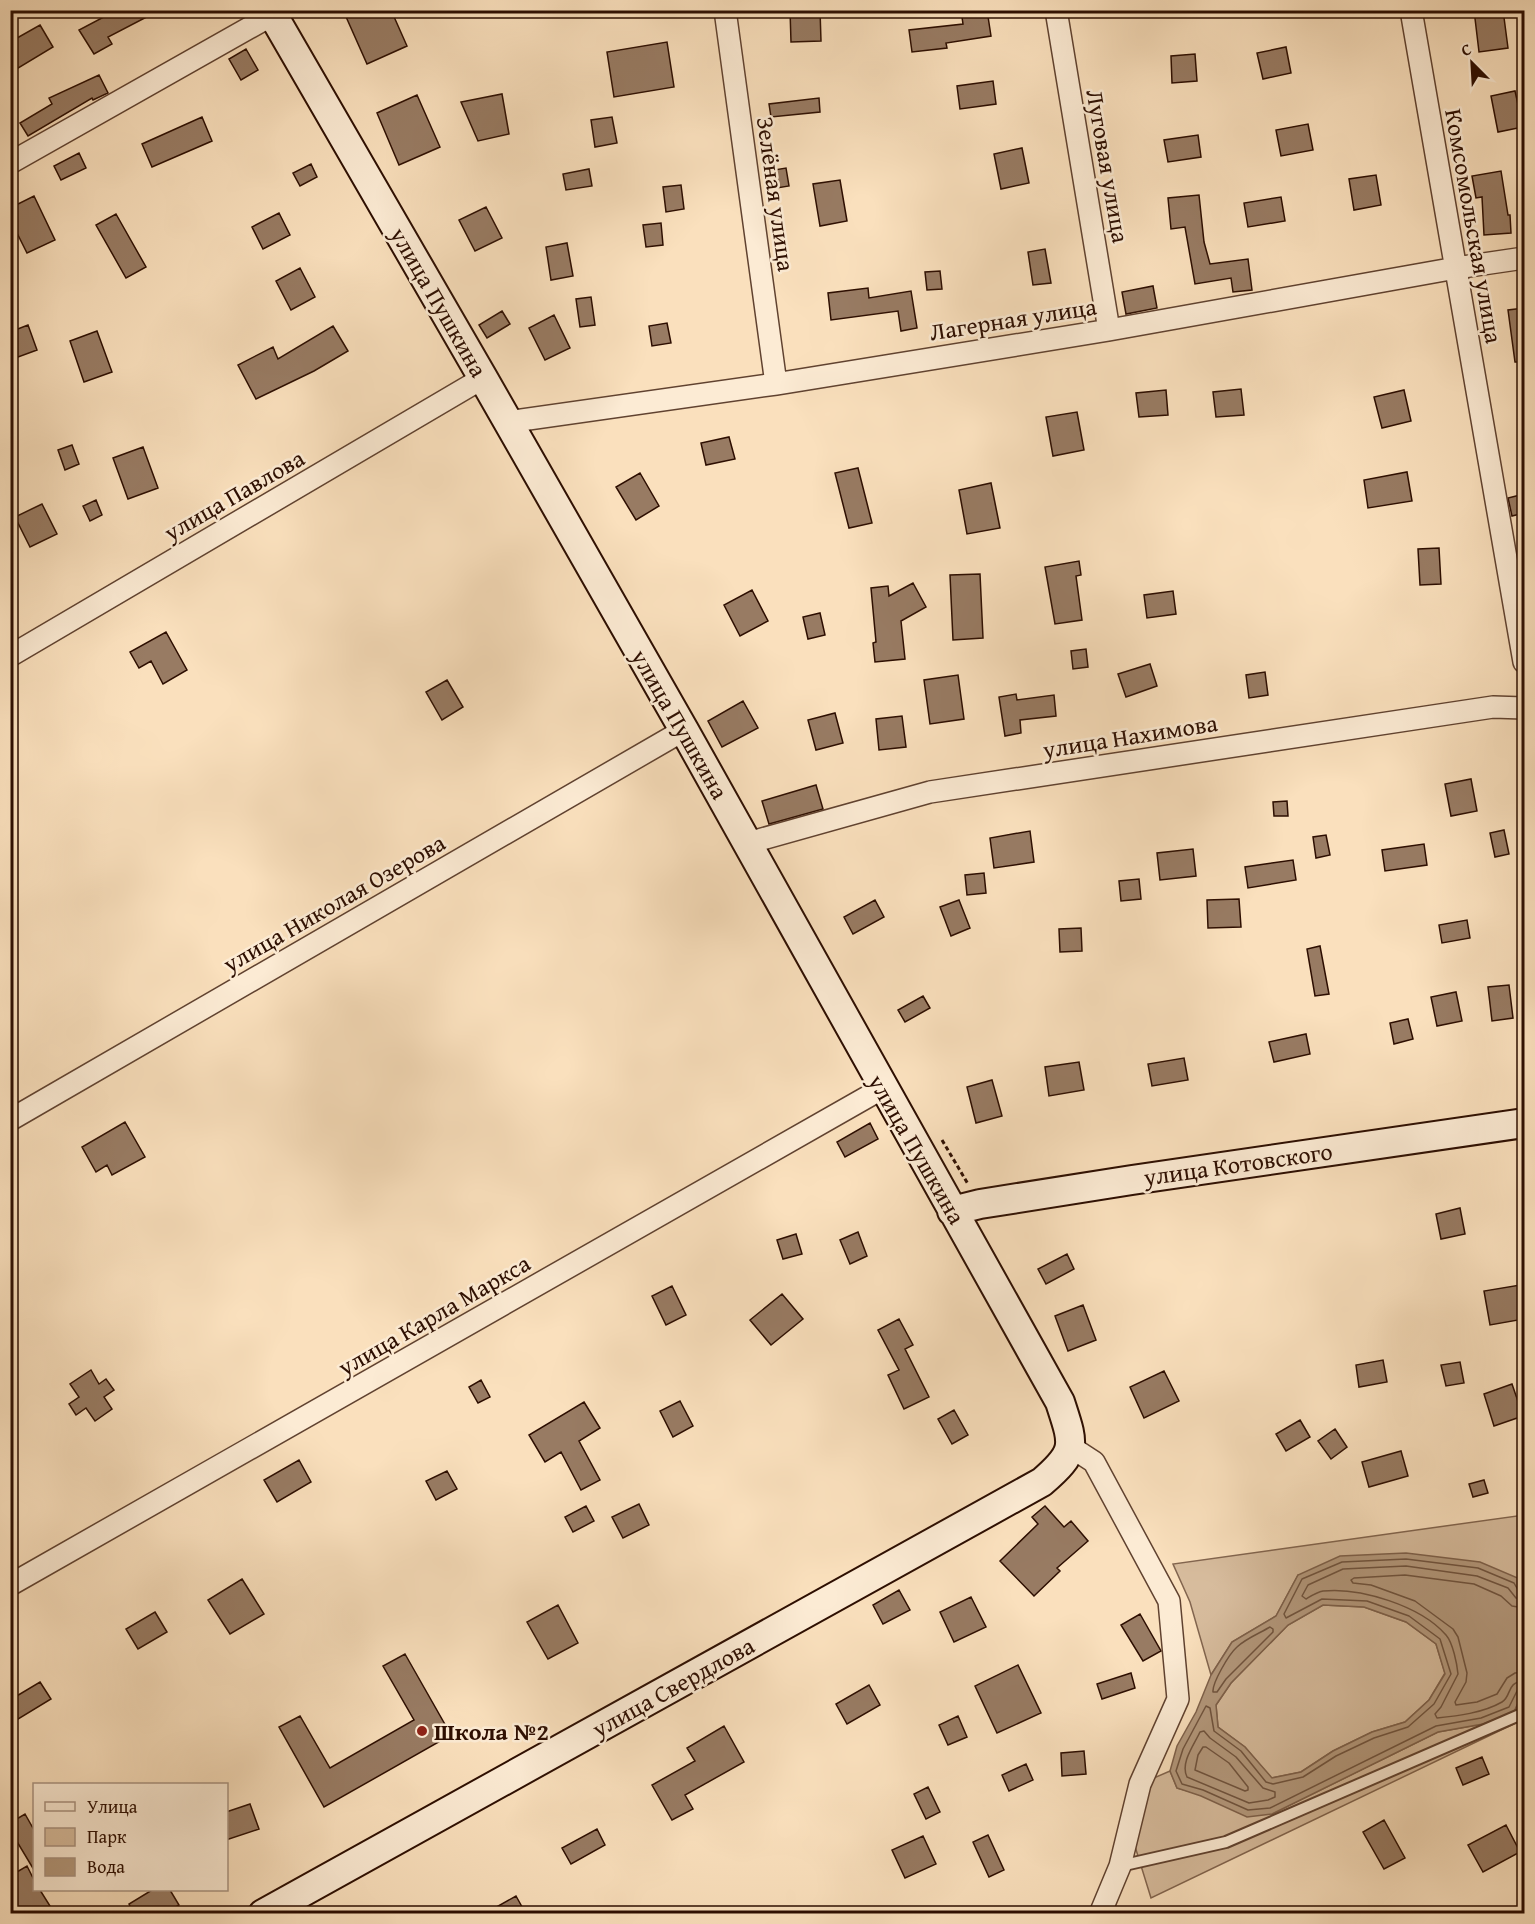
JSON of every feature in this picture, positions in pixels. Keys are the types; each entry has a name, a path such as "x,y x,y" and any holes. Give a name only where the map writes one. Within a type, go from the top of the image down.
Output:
{"main road":[{"name":"улица Пушкина","path":"271,13 684,730 1060,1402 1071,1447"},
{"name":"улица Котовского","path":"952,1211 980,1204 1132,1180 1524,1123"},
{"name":"улица Свердлова","path":"263,1914 1042,1482 1063,1464 1071,1447"}],"street":[{"name":"Зелёная улица","path":"725,10 776,384"},
{"name":"Луговая улица","path":"1056,10 1109,330"},
{"name":"Комсомольская улица","path":"1411,10 1524,662"},
{"path":"10,163 271,13"},
{"name":"Лагерная улица","path":"507,422 776,384 1109,330 1524,258"},
{"name":"улица Павлова","path":"10,656 483,378"},
{"name":"улица Нахимова","path":"748,843 930,792 1493,707 1524,708"},
{"name":"улица Николая Озерова","path":"10,1120 684,730"},
{"name":"улица Карла Маркса","path":"10,1585 883,1088"},
{"path":"1071,1447 1094,1462 1169,1601 1178,1699 1140,1784 1120,1866 1100,1914"}],"lane":[{"path":"1120,1866 1226,1842 1524,1713"}],"green space":[{"path":"1524,1515 1524,1595 1520,1579 1298,1575 1276,1616 1232,1642 1211,1675 1190,1602 1173,1564"},
{"path":"1323,1605 1364,1607 1406,1622 1436,1644 1445,1673 1429,1700 1405,1722 1372,1732 1333,1751 1301,1772 1271,1778 1245,1747 1218,1727 1216,1705 1231,1683 1288,1625"},
{"path":"1524,1689 1524,1719 1151,1898 1129,1827 1140,1784 1170,1771 1177,1788 1272,1814 1438,1732 1483,1724 1514,1712"}],"water":[{"path":"1406,1553 1480,1562 1520,1579 1524,1595 1524,1689 1514,1712 1483,1724 1438,1732 1272,1814 1247,1817 1177,1788 1170,1771 1177,1746 1196,1712 1211,1675 1232,1642 1276,1616 1298,1575 1340,1556","holes":["1323,1605 1364,1607 1406,1622 1436,1644 1445,1674 1429,1700 1405,1722 1372,1732 1333,1751 1301,1772 1272,1778 1245,1747 1218,1727 1216,1705 1231,1683 1288,1625"]}],"building":[{"path":"117,10 160,10 108,37 112,44 94,54 79,30"},
{"path":"343,10 391,10 407,46 367,64"},
{"path":"790,10 820,10 821,41 791,42"},
{"path":"961,10 987,10 991,36 946,43 947,48 912,52 909,30 963,24"},
{"path":"1474,10 1503,10 1508,48 1479,52"},
{"path":"40,25 53,47 10,73 10,42"},
{"path":"667,42 674,87 614,97 607,52"},
{"path":"1286,47 1291,73 1263,79 1257,53"},
{"path":"246,49 258,70 241,80 229,59"},
{"path":"1195,54 1197,81 1172,83 1171,56"},
{"path":"99,75 108,93 93,100 92,98 28,136 20,123 52,104 49,98"},
{"path":"993,81 996,104 960,109 957,86"},
{"path":"1515,91 1523,127 1498,132 1491,96"},
{"path":"502,94 509,134 478,141 461,102"},
{"path":"417,95 440,147 399,165 377,113"},
{"path":"819,98 820,112 771,117 769,104"},
{"path":"202,117 212,141 152,167 142,144"},
{"path":"612,117 617,143 595,147 591,120"},
{"path":"1308,124 1313,150 1281,156 1276,130"},
{"path":"1198,135 1201,157 1168,162 1164,140"},
{"path":"1022,148 1029,183 1001,189 994,154"},
{"path":"79,153 86,168 61,180 54,166"},
{"path":"311,164 317,177 300,186 293,173"},
{"path":"786,168 789,186 771,189 768,171"},
{"path":"589,169 592,186 566,190 563,174"},
{"path":"1501,171 1508,215 1510,215 1511,233 1484,235 1482,197 1476,198 1472,176"},
{"path":"1376,175 1381,205 1354,210 1349,179"},
{"path":"840,180 847,221 820,226 813,184"},
{"path":"681,185 684,209 666,212 663,187"},
{"path":"1199,195 1204,242 1210,264 1248,259 1252,290 1233,292 1231,278 1195,284 1185,227 1171,229 1168,198"},
{"path":"34,196 55,240 27,253 10,219 10,208"},
{"path":"1281,197 1285,221 1248,227 1244,203"},
{"path":"486,207 502,238 475,251 459,220"},
{"path":"279,213 290,235 263,249 252,227"},
{"path":"116,214 146,267 126,278 96,225"},
{"path":"661,223 663,245 646,247 643,225"},
{"path":"567,243 573,276 551,280 546,247"},
{"path":"1045,249 1051,283 1033,285 1028,252"},
{"path":"300,268 315,297 291,310 276,281"},
{"path":"940,271 942,289 927,290 925,272"},
{"path":"1153,286 1157,308 1126,314 1122,292"},
{"path":"868,288 869,298 911,291 917,328 901,331 898,311 831,320 828,293"},
{"path":"591,297 595,325 580,327 576,299"},
{"path":"1524,308 1524,362 1515,362 1508,310"},
{"path":"502,311 510,324 487,338 479,325"},
{"path":"554,315 570,348 545,360 529,328"},
{"path":"667,323 671,343 652,346 649,326"},
{"path":"28,325 37,350 10,360 10,332"},
{"path":"333,326 348,351 314,371 256,399 238,365 273,347 278,359"},
{"path":"97,331 112,372 84,382 70,341"},
{"path":"1241,389 1244,415 1216,417 1213,392"},
{"path":"1166,390 1168,415 1139,417 1136,393"},
{"path":"1404,390 1411,421 1382,428 1374,397"},
{"path":"1077,412 1084,450 1053,456 1046,417"},
{"path":"729,437 735,459 706,465 701,443"},
{"path":"72,445 79,464 65,470 58,450"},
{"path":"143,447 158,488 128,499 113,458"},
{"path":"858,468 872,523 849,528 835,473"},
{"path":"1407,472 1412,501 1368,508 1364,480"},
{"path":"640,473 659,506 636,520 616,487"},
{"path":"991,483 1000,528 967,534 959,490"},
{"path":"1524,494 1524,513 1512,516 1508,498"},
{"path":"96,500 102,515 90,521 83,506"},
{"path":"42,504 57,534 30,547 15,517"},
{"path":"1439,548 1441,584 1420,585 1418,549"},
{"path":"1079,561 1081,575 1076,576 1082,620 1055,624 1045,567"},
{"path":"980,574 983,638 953,640 950,575"},
{"path":"913,583 926,607 901,621 905,659 875,662 873,643 876,642 871,588 888,586 889,596"},
{"path":"752,590 768,621 740,636 724,605"},
{"path":"1173,591 1176,614 1147,618 1144,595"},
{"path":"820,613 825,635 808,639 803,617"},
{"path":"166,632 187,670 163,684 151,661 139,668 130,652"},
{"path":"1086,649 1088,667 1073,669 1071,651"},
{"path":"1150,664 1157,686 1126,697 1118,674"},
{"path":"1265,672 1268,695 1249,698 1246,675"},
{"path":"958,675 964,719 930,724 924,680"},
{"path":"447,680 463,707 442,720 426,692"},
{"path":"1016,694 1017,700 1054,695 1056,716 1020,720 1021,733 1005,736 999,697"},
{"path":"743,701 758,728 722,747 708,721"},
{"path":"835,713 843,743 816,750 808,720"},
{"path":"902,716 906,747 879,750 876,719"},
{"path":"1471,779 1477,811 1451,816 1445,784"},
{"path":"816,785 823,809 769,824 762,801"},
{"path":"1287,801 1288,816 1274,816 1273,802"},
{"path":"1504,830 1509,854 1495,857 1490,833"},
{"path":"1030,831 1034,862 994,868 990,838"},
{"path":"1326,835 1330,855 1316,858 1313,837"},
{"path":"1424,844 1427,865 1385,871 1382,850"},
{"path":"1193,849 1196,876 1160,880 1157,853"},
{"path":"1293,860 1296,880 1248,888 1245,867"},
{"path":"984,873 986,893 967,895 965,875"},
{"path":"1139,879 1141,899 1121,901 1119,881"},
{"path":"1239,899 1241,927 1208,928 1207,900"},
{"path":"875,900 884,917 853,934 844,917"},
{"path":"959,900 970,928 951,936 940,907"},
{"path":"1467,920 1470,938 1442,943 1439,925"},
{"path":"1081,928 1082,951 1060,952 1059,929"},
{"path":"1320,946 1329,994 1315,996 1307,949"},
{"path":"1509,985 1513,1018 1492,1021 1488,987"},
{"path":"1456,992 1462,1021 1437,1026 1431,997"},
{"path":"923,996 930,1008 905,1022 898,1010"},
{"path":"1408,1019 1413,1039 1394,1044 1390,1023"},
{"path":"1306,1034 1310,1054 1274,1062 1269,1042"},
{"path":"1184,1058 1188,1080 1152,1086 1148,1064"},
{"path":"1079,1062 1084,1090 1049,1096 1045,1067"},
{"path":"992,1080 1002,1116 976,1123 967,1087"},
{"path":"125,1122 145,1157 112,1175 107,1165 96,1172 82,1147"},
{"path":"870,1123 878,1139 845,1157 837,1142"},
{"path":"1460,1208 1465,1234 1441,1239 1436,1214"},
{"path":"858,1232 867,1256 850,1264 840,1240"},
{"path":"796,1234 802,1254 783,1259 777,1240"},
{"path":"1067,1254 1074,1269 1046,1284 1038,1269"},
{"path":"1520,1285 1524,1319 1490,1325 1484,1291"},
{"path":"672,1286 686,1315 666,1325 652,1296"},
{"path":"782,1294 803,1319 771,1345 750,1320"},
{"path":"1083,1305 1096,1340 1068,1351 1055,1316"},
{"path":"899,1319 913,1345 905,1349 929,1397 904,1409 888,1375 899,1370 878,1330"},
{"path":"1383,1360 1387,1382 1359,1387 1356,1365"},
{"path":"1460,1362 1464,1383 1446,1386 1441,1365"},
{"path":"91,1370 99,1384 106,1379 114,1390 104,1397 112,1409 95,1421 86,1408 76,1415 69,1404 79,1397 70,1384"},
{"path":"1164,1371 1179,1401 1144,1418 1130,1387"},
{"path":"481,1380 490,1397 478,1403 469,1387"},
{"path":"1512,1384 1523,1416 1494,1426 1484,1394"},
{"path":"680,1401 693,1426 673,1437 660,1411"},
{"path":"584,1402 600,1428 579,1441 600,1480 581,1490 561,1452 545,1462 529,1435"},
{"path":"954,1410 968,1435 952,1444 938,1419"},
{"path":"1300,1420 1310,1437 1286,1451 1276,1434"},
{"path":"1335,1429 1347,1447 1331,1459 1318,1441"},
{"path":"1401,1451 1408,1476 1369,1487 1362,1462"},
{"path":"299,1460 311,1482 277,1502 264,1480"},
{"path":"447,1471 457,1489 436,1500 426,1481"},
{"path":"1484,1480 1488,1493 1473,1497 1469,1484"},
{"path":"639,1504 649,1525 623,1538 612,1517"},
{"path":"586,1506 594,1521 573,1532 565,1517"},
{"path":"1045,1506 1064,1527 1071,1521 1088,1541 1057,1568 1060,1571 1034,1596 1000,1561 1038,1524 1032,1517"},
{"path":"242,1579 264,1614 230,1634 208,1600"},
{"path":"899,1590 910,1610 883,1624 873,1605"},
{"path":"971,1597 986,1627 954,1642 940,1612"},
{"path":"558,1605 578,1643 548,1659 527,1622"},
{"path":"155,1612 167,1632 138,1649 126,1629"},
{"path":"1140,1614 1161,1651 1143,1661 1121,1625"},
{"name":"Школа №2","path":"405,1654 451,1735 324,1807 279,1727 300,1716 330,1768 414,1720 383,1666"},
{"path":"1018,1665 1041,1713 997,1733 975,1686"},
{"path":"1131,1673 1135,1688 1102,1699 1097,1684"},
{"path":"40,1682 51,1699 10,1724 10,1700"},
{"path":"869,1685 880,1705 847,1724 836,1704"},
{"path":"958,1716 967,1737 948,1745 939,1725"},
{"path":"724,1726 744,1762 685,1795 693,1809 672,1820 652,1785 695,1761 687,1748"},
{"path":"1084,1751 1086,1774 1062,1776 1061,1753"},
{"path":"1482,1757 1489,1774 1463,1785 1456,1768"},
{"path":"1026,1764 1033,1780 1009,1791 1002,1775"},
{"path":"928,1787 940,1812 926,1819 914,1794"},
{"path":"250,1804 259,1829 228,1839 228,1811"},
{"path":"25,1814 33,1828 33,1868 10,1830 10,1823"},
{"path":"1384,1820 1405,1858 1384,1869 1363,1832"},
{"path":"1506,1825 1520,1852 1483,1872 1468,1845"},
{"path":"597,1829 605,1845 571,1864 562,1848"},
{"path":"988,1835 1004,1870 989,1877 973,1842"},
{"path":"923,1836 936,1864 905,1878 892,1850"},
{"path":"27,1866 33,1878 33,1891 41,1891 55,1914 10,1914 10,1876"},
{"path":"150,1891 171,1891 179,1905 165,1914 134,1914 129,1904"},
{"path":"516,1896 526,1914 484,1914"}],"place":[{"name":"Школа №2","path":"422,1731"}]}
